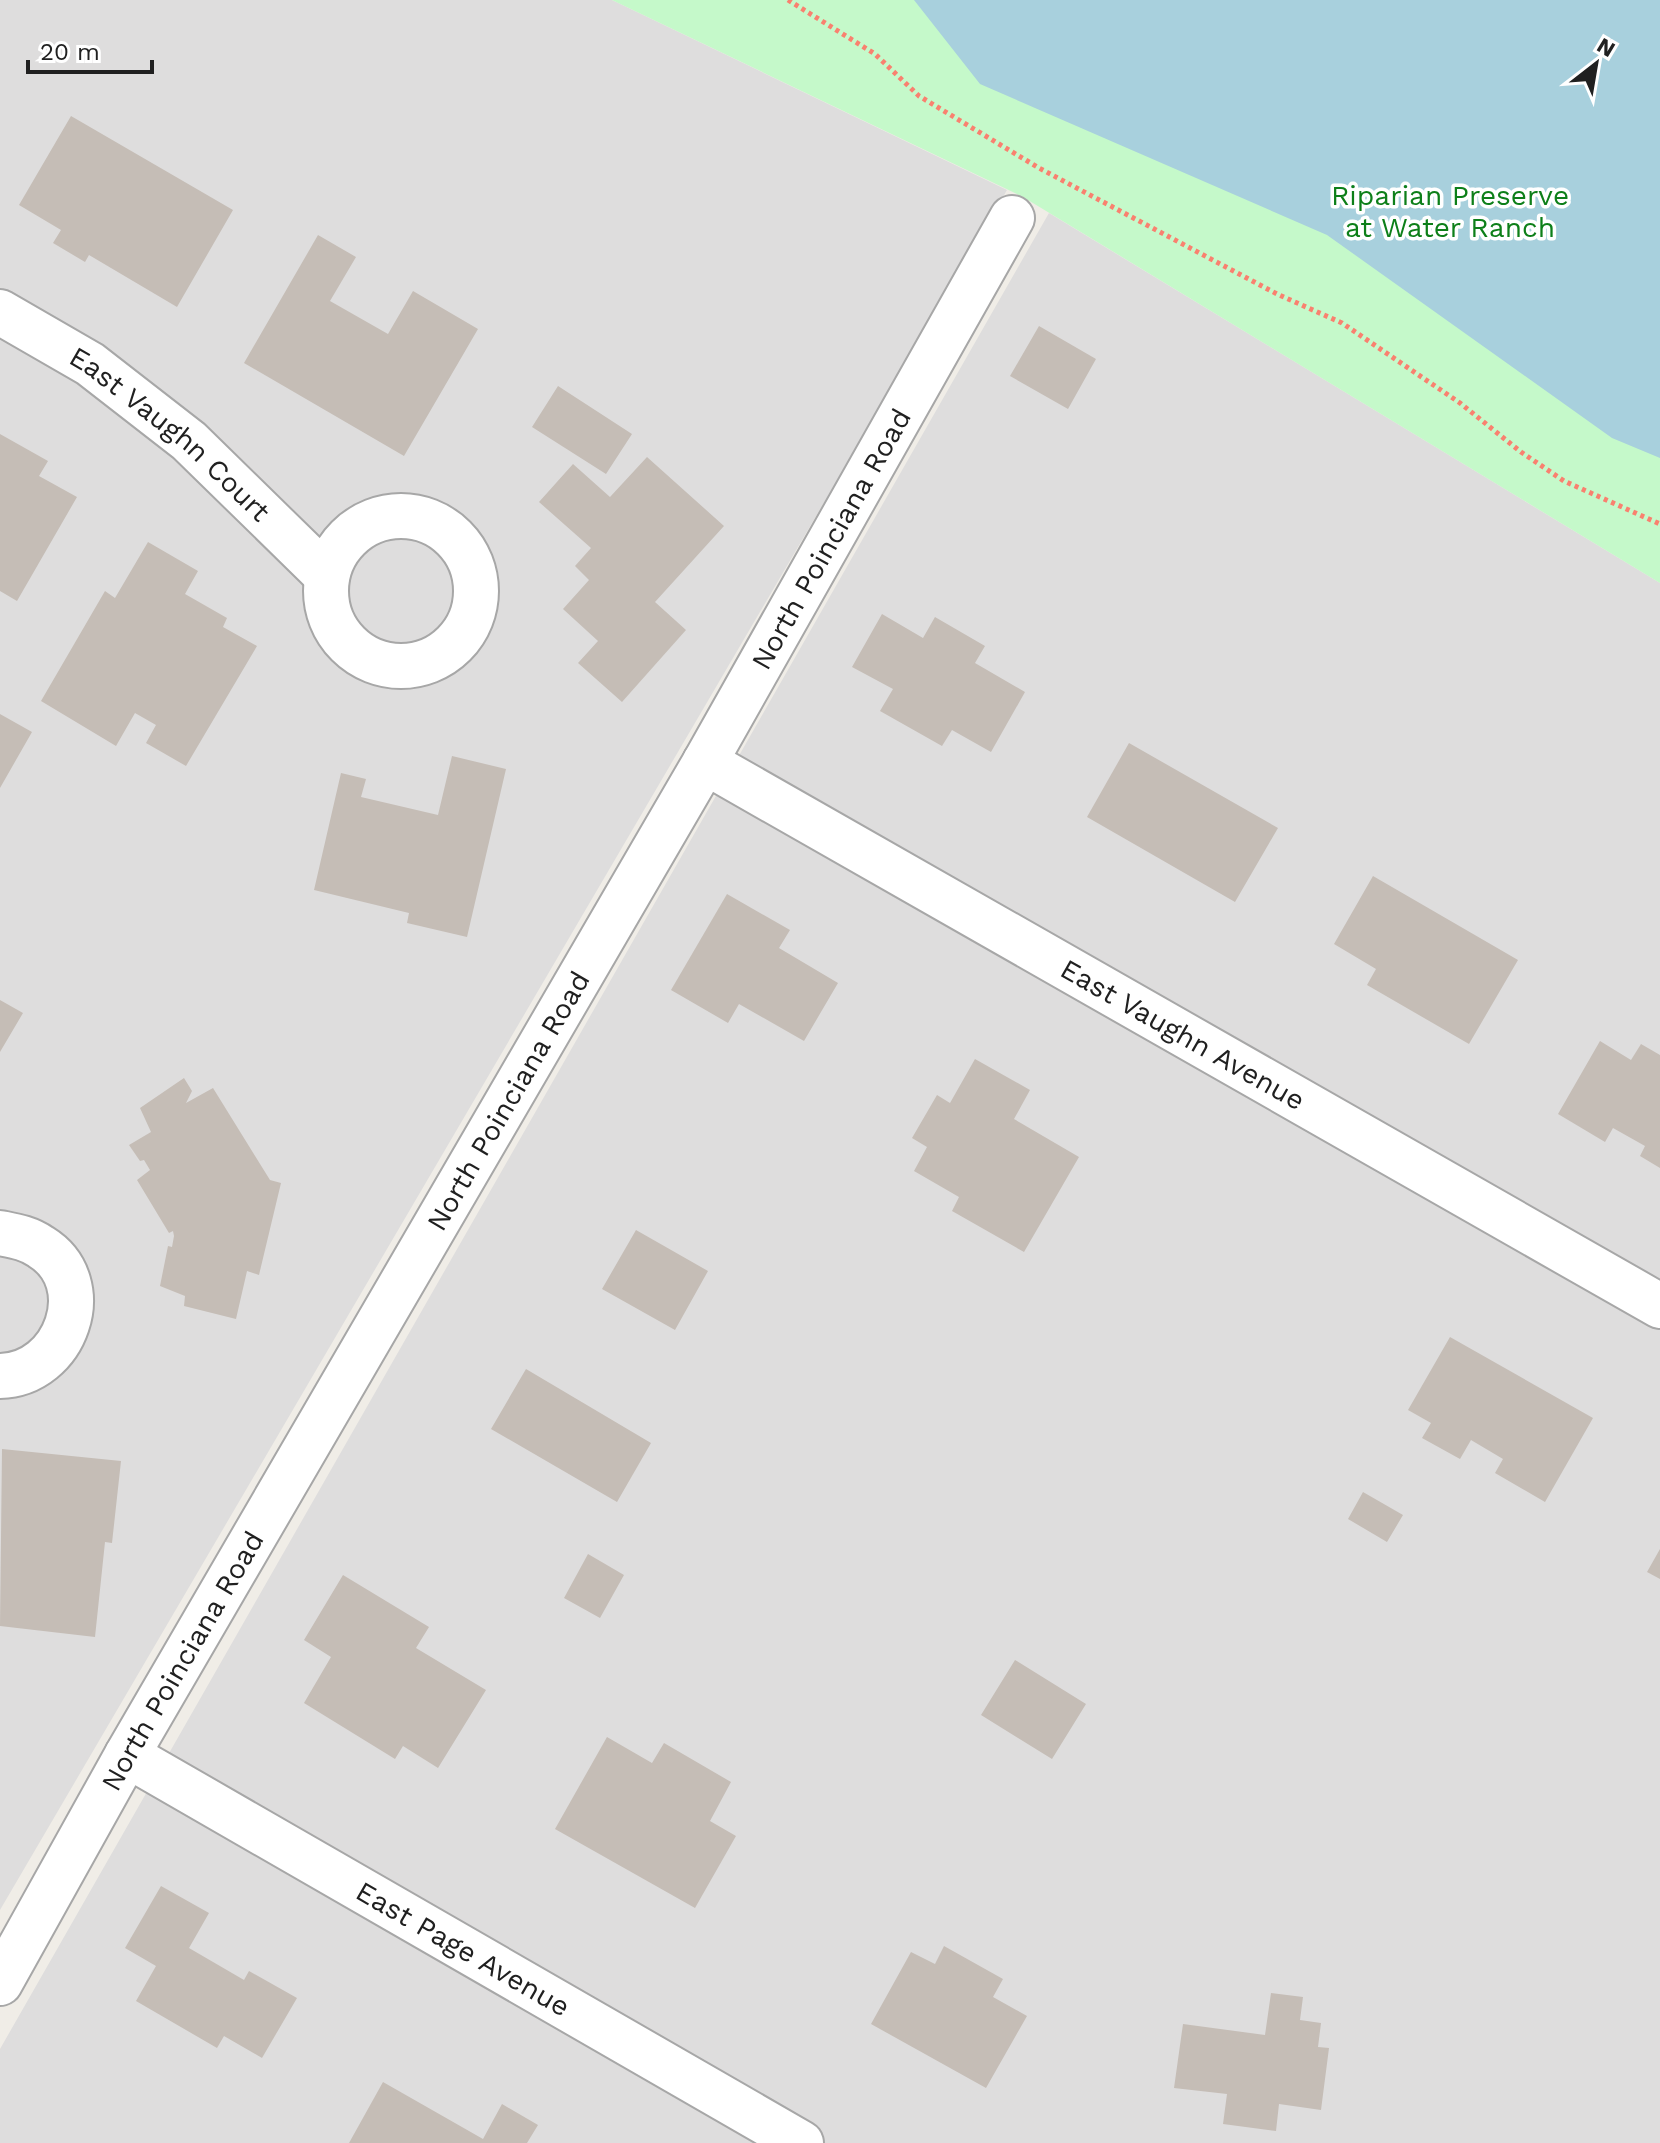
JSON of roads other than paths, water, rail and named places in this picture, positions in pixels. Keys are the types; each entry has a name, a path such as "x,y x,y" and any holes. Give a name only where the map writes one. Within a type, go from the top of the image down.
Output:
{"street":[{"name":"North Poinciana Road","path":"0,1983 127,1755 705,762 1012,218"},
{"name":"East Vaughn Court","path":"0,312 90,364 189,441 327,576"},
{"name":"East Vaughn Avenue","path":"705,762 1660,1306"},
{"path":"0,1233 23,1237 44,1248 59,1266 69,1286 71,1310 66,1332 54,1352 36,1367 13,1376 0,1376"},
{"name":"East Page Avenue","path":"127,1755 801,2143"}],"water":[{"name":"Riparian Preserve at Water Ranch","path":"914,0 1660,0 1660,458 1612,438 1327,235 980,84"}]}
